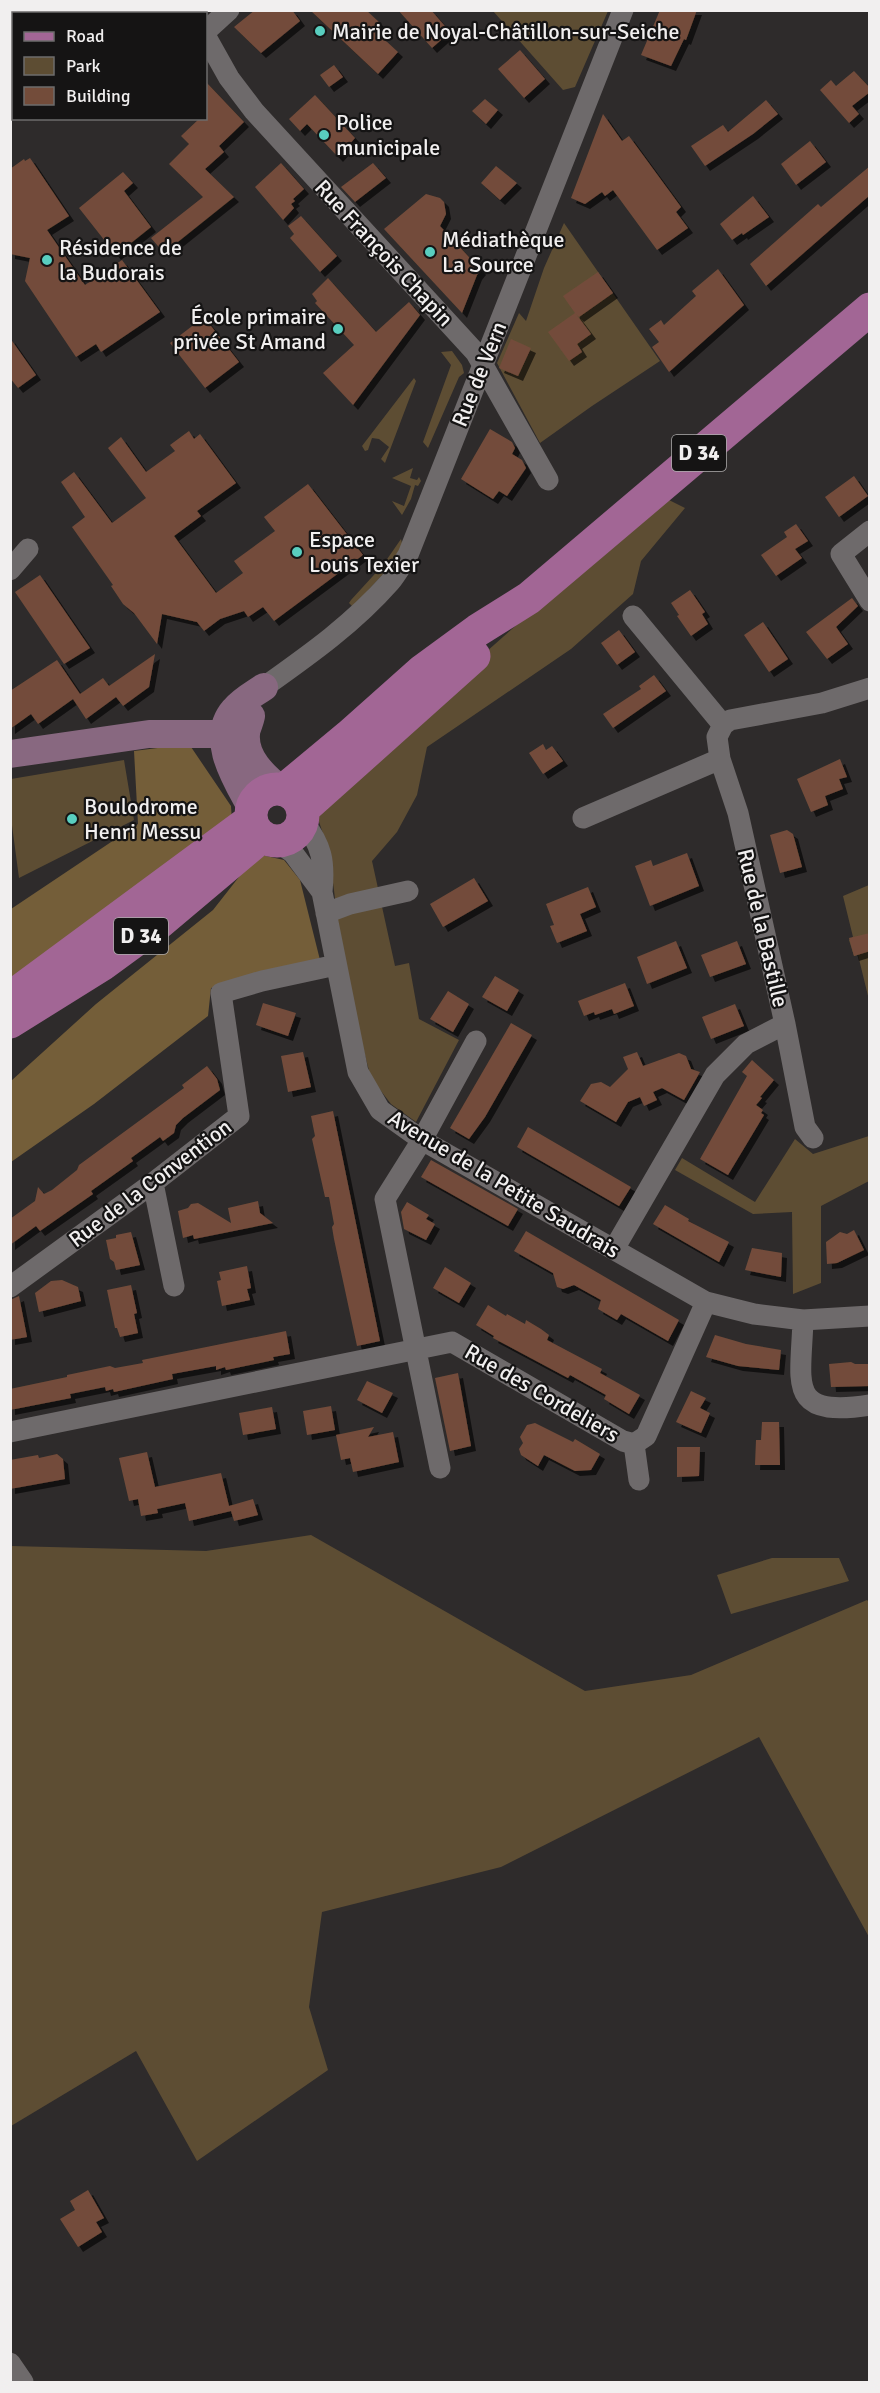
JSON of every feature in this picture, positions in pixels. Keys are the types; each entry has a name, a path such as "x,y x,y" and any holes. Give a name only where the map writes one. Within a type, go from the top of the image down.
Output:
{"main road":[{"name":"D 34","path":"292,802 349,736 422,671 478,630 529,598 870,309"},
{"path":"266,791 292,802 294,836 260,827 260,795 266,791"},
{"name":"D 34","path":"10,998 260,827"},
{"name":"D 34","path":"10,1022 150,930 260,827"}],"street":[{"path":"207,30 229,10"},
{"name":"Rue de Vern","path":"235,733 232,712 244,700 326,643 391,580 408,555 623,10"},
{"name":"Rue François Chapin","path":"207,39 229,78 254,111 476,353 548,480"},
{"path":"870,531 841,554 870,601"},
{"path":"10,570 28,549"},
{"path":"633,616 723,725 730,720 822,703 870,688"},
{"name":"Rue de la Bastille","path":"614,1249 715,1076 746,1044 785,1024 738,813 720,759 717,737 723,725"},
{"path":"235,733 257,766 292,802"},
{"path":"10,754 149,734 235,733"},
{"path":"235,733 228,763 260,827"},
{"path":"583,818 720,759"},
{"name":"Avenue de la Petite Saudrais","path":"292,802 313,833 321,851 325,868 322,892 358,1072 380,1110 422,1140 706,1302 754,1314 803,1320 870,1316"},
{"name":"Avenue de la Petite Saudrais","path":"260,827 293,853 322,892"},
{"path":"326,913 350,904 408,891"},
{"name":"Rue de la Convention","path":"10,1287 153,1183 239,1116 221,993 262,981 336,965"},
{"path":"785,1024 805,1127 813,1138"},
{"path":"440,1468 385,1199 422,1140 476,1041"},
{"path":"153,1183 174,1286"},
{"name":"Avenue de la Petite Saudrais","path":"842,1317 870,1299"},
{"name":"Rue des Cordeliers","path":"415,1349 452,1342 623,1441 634,1444 646,1436 706,1302"},
{"path":"803,1320 801,1384 806,1398 832,1409 870,1405"},
{"path":"10,1432 415,1349"},
{"name":"Rue des Cordeliers","path":"634,1444 639,1480"},
{"path":"10,2363 23,2382"}],"green space":[{"path":"493,11 608,11 575,87 563,90"},
{"path":"564,223 660,361 540,443 497,363 519,313 526,321 544,268"},
{"path":"452,351 462,365 464,373 459,377 428,448 423,442 451,365 441,352"},
{"path":"414,378 416,381 385,463 381,459 389,447 379,439 372,438 368,450 365,451 362,446"},
{"path":"413,468 410,478 417,480 419,477 421,481 418,486 415,485 411,499 402,515 392,501 404,506 411,486 392,478"},
{"path":"667,499 685,508 641,561 633,594 571,649 427,747 417,795 397,832 372,861 395,966 409,963 419,1019 459,1040 416,1122 391,1104 371,1078 338,922 329,851 317,816 337,784 557,589"},
{"path":"401,539 403,547 384,573 353,607 349,603 351,600 383,565"},
{"name":"Boulodrome Henri Messu","path":"124,760 134,820 19,878 11,818 11,779"},
{"path":"869,885 869,1000 858,955 854,956 849,940 853,937 843,896"},
{"path":"869,1136 869,1181 821,1206 821,1283 793,1294 792,1212 753,1214 675,1170 682,1158 755,1202 795,1139 813,1154"},
{"path":"311,1535 585,1691 691,1675 867,1600 869,1602 869,1937 759,1737 501,1867 322,1912 309,2007 328,2070 197,2161 136,2051 11,2126 11,1546 206,1551"},
{"path":"772,1558 839,1558 849,1581 731,1614 717,1575"}],"shaded area":[{"path":"189,744 231,806 232,821 11,982 11,909 138,824 134,751"},
{"path":"257,854 284,860 300,880 320,960 211,988 208,1016 94,1104 11,1162 11,1081 96,1004 213,910"}],"building":[{"path":"255,10 292,10 300,21 261,53 234,27"},
{"path":"310,10 366,10 379,22 373,29 398,52 378,74"},
{"path":"398,10 431,10 450,32 432,48"},
{"path":"660,10 697,10 686,40 684,39 671,66 641,55"},
{"path":"520,50 545,79 524,98 498,69"},
{"path":"334,65 343,77 329,87 320,75"},
{"path":"854,71 870,88 870,92 852,106 859,114 849,123 820,90 831,80 836,86"},
{"path":"207,83 244,122 219,146 224,152 205,169 234,197 164,253 151,238 203,197 169,164 189,144 181,136 198,120 207,120"},
{"path":"315,95 355,138 338,157 307,124 300,131 289,119"},
{"path":"485,99 498,110 486,124 472,111"},
{"path":"766,100 778,114 705,166 691,146 723,125 728,132"},
{"path":"603,114 622,141 629,136 681,207 676,212 688,228 657,250 613,190 605,196 602,192 585,204 571,198"},
{"path":"810,141 826,162 796,185 781,164"},
{"name":"Résidence de la Budorais","path":"30,158 69,216 47,230 85,285 122,260 160,312 101,352 96,344 76,357 25,281 30,258 10,254 10,169 24,159 25,161"},
{"path":"281,163 304,189 293,199 295,201 291,204 294,208 283,220 255,187"},
{"path":"373,163 386,178 355,202 341,187"},
{"path":"496,166 517,183 500,200 481,183"},
{"path":"870,166 870,195 766,286 750,264 818,204 821,207"},
{"path":"123,172 133,183 124,191 151,227 116,255 79,208"},
{"name":"Médiathèque La Source","path":"426,194 440,198 444,202 446,214 440,226 481,270 462,313 384,229"},
{"path":"753,196 769,217 732,240 720,224"},
{"path":"301,216 337,256 320,272 290,238 294,234 288,226"},
{"path":"718,269 744,305 669,372 652,347 659,342 649,329 661,320 664,325 696,296 692,291"},
{"path":"598,272 613,293 579,317 576,314 591,334 577,344 582,352 569,361 548,332 575,313 563,296"},
{"path":"328,278 376,332 409,302 420,315 353,405 323,373 354,345 315,303 317,301 312,294"},
{"path":"204,317 239,362 205,388 170,343"},
{"path":"10,338 36,375 18,388 10,378"},
{"path":"511,339 531,348 518,376 499,368"},
{"path":"490,429 512,442 515,448 512,454 522,460 526,468 507,496 499,491 493,499 461,479"},
{"path":"189,431 194,439 200,434 236,483 197,511 201,516 174,536 216,593 243,573 234,561 275,531 264,517 308,484 363,555 274,621 263,607 248,617 244,611 220,619 204,631 197,622 162,614 157,644 134,613 123,604 111,586 113,585 72,527 85,517 61,482 74,472 112,523 146,498 108,448 121,437 146,472 175,451 170,445"},
{"path":"854,476 868,496 839,517 825,497"},
{"path":"796,524 808,541 795,549 802,558 776,576 761,555 787,537 784,532"},
{"path":"40,575 90,648 64,664 15,592"},
{"path":"690,590 705,612 702,614 708,624 691,636 671,603"},
{"path":"852,598 858,606 836,627 848,644 827,659 806,632"},
{"path":"763,622 788,659 769,672 744,635"},
{"path":"619,630 635,652 617,665 601,643"},
{"path":"155,654 149,687 123,706 116,697 86,719 73,699 38,724 31,714 10,729 10,691 57,660 80,694 103,678 109,686"},
{"path":"654,675 666,691 613,728 603,714 641,689 639,686"},
{"path":"543,744 546,750 552,746 563,761 543,774 529,753"},
{"path":"840,759 847,777 839,779 843,789 825,796 828,805 811,812 797,779"},
{"path":"787,830 793,834 802,867 780,873 770,835"},
{"path":"687,853 699,886 650,906 635,866 651,860 653,866"},
{"path":"474,878 488,901 443,927 430,904"},
{"path":"588,887 596,907 580,914 587,931 557,943 550,926 554,925 546,904"},
{"path":"870,933 870,951 854,956 849,938"},
{"path":"676,941 687,968 647,984 637,957"},
{"path":"737,941 746,964 710,977 701,955"},
{"path":"495,976 519,990 507,1011 482,997"},
{"path":"625,983 634,1006 614,1014 612,1009 584,1016 578,1001"},
{"path":"448,991 469,1004 453,1032 430,1019"},
{"path":"263,1003 296,1013 288,1036 256,1025"},
{"path":"735,1004 744,1026 711,1039 702,1017"},
{"path":"511,1023 532,1035 485,1117 469,1139 450,1128"},
{"path":"303,1052 311,1087 288,1092 281,1056"},
{"path":"637,1052 643,1066 679,1053 686,1056 691,1069 700,1072 684,1100 662,1088 653,1092 657,1100 644,1106 640,1097 628,1102 616,1122 580,1101 591,1084 601,1082 610,1087 628,1069 623,1057"},
{"path":"752,1060 774,1080 756,1105 763,1110 761,1113 764,1115 728,1175 700,1159 747,1076 742,1072"},
{"path":"207,1066 217,1079 220,1090 183,1118 176,1125 174,1133 163,1141 160,1137 131,1158 133,1161 91,1191 93,1194 40,1231 36,1226 10,1245 10,1219 35,1201 38,1187 44,1194 52,1190 77,1170 79,1165 184,1088 182,1085"},
{"path":"333,1111 380,1341 357,1346 334,1239 329,1197 325,1197 312,1139 315,1136 311,1116"},
{"path":"528,1127 631,1187 619,1206 517,1147"},
{"path":"431,1160 518,1209 508,1226 421,1177"},
{"path":"258,1201 260,1213 273,1223 194,1239 193,1235 183,1238 178,1211 188,1208 191,1204 198,1203 231,1223 228,1208"},
{"path":"407,1202 429,1215 426,1219 435,1224 426,1240 404,1229 401,1212"},
{"path":"665,1205 689,1219 688,1221 729,1242 719,1262 653,1224"},
{"path":"854,1230 864,1250 837,1263 827,1264 826,1242 840,1232 847,1234"},
{"path":"526,1231 679,1320 668,1341 621,1314 617,1320 598,1309 601,1300 574,1285 563,1289 557,1287 553,1273 514,1251"},
{"path":"131,1232 140,1265 116,1270 114,1262 110,1259 106,1240"},
{"path":"752,1248 782,1253 781,1277 745,1270"},
{"path":"247,1266 251,1288 247,1289 250,1300 222,1306 217,1281 221,1280 219,1272"},
{"path":"445,1267 471,1283 459,1303 433,1288"},
{"path":"62,1280 78,1287 81,1301 39,1312 35,1293 51,1281"},
{"path":"131,1285 137,1313 134,1314 138,1333 120,1337 115,1328 107,1290"},
{"path":"19,1296 27,1337 10,1340 10,1300"},
{"path":"488,1305 525,1324 526,1320 549,1335 547,1340 602,1369 600,1373 640,1395 629,1414 604,1399 606,1395 570,1375 568,1378 493,1338 494,1336 476,1325"},
{"path":"286,1331 290,1354 273,1357 274,1360 226,1370 225,1367 216,1370 216,1366 172,1374 173,1379 114,1392 113,1389 106,1391 105,1387 70,1394 71,1398 10,1410 10,1389 67,1377 67,1375 110,1366 115,1368 143,1363 142,1360"},
{"path":"715,1335 746,1344 781,1350 779,1370 738,1366 706,1357"},
{"path":"851,1362 870,1364 870,1386 831,1387 829,1364"},
{"path":"458,1373 471,1446 450,1451 435,1378"},
{"path":"367,1381 393,1393 382,1413 357,1400"},
{"path":"691,1391 706,1398 700,1408 710,1413 701,1433 676,1422"},
{"path":"331,1406 335,1430 307,1435 303,1411"},
{"path":"272,1407 276,1429 243,1435 239,1413"},
{"path":"762,1422 779,1422 780,1465 755,1465 756,1440 761,1440"},
{"path":"535,1423 573,1442 575,1439 600,1454 591,1470 575,1471 544,1455 538,1466 521,1455 519,1449 523,1443 520,1437 527,1425"},
{"path":"374,1427 368,1437 393,1432 399,1462 353,1472 350,1458 341,1460 336,1435"},
{"path":"677,1447 700,1447 699,1476 677,1477"},
{"path":"147,1452 155,1487 221,1473 229,1506 253,1499 258,1515 234,1521 231,1511 189,1521 185,1503 157,1509 158,1513 141,1516 138,1499 129,1501 119,1458"},
{"path":"57,1454 63,1459 65,1479 10,1489 10,1460"},
{"path":"88,2190 104,2218 96,2222 102,2232 78,2247 60,2219 75,2210 70,2201"}],"place":[{"name":"Mairie de Noyal-Châtillon-sur-Seiche","path":"320,31"},
{"name":"Police municipale","path":"324,135"},
{"name":"Médiathèque La Source","path":"430,252"},
{"name":"Résidence de la Budorais","path":"47,260"},
{"name":"École primaire privée St Amand","path":"338,329"},
{"name":"Espace Louis Texier","path":"297,552"},
{"name":"Boulodrome Henri Messu","path":"72,819"}]}
